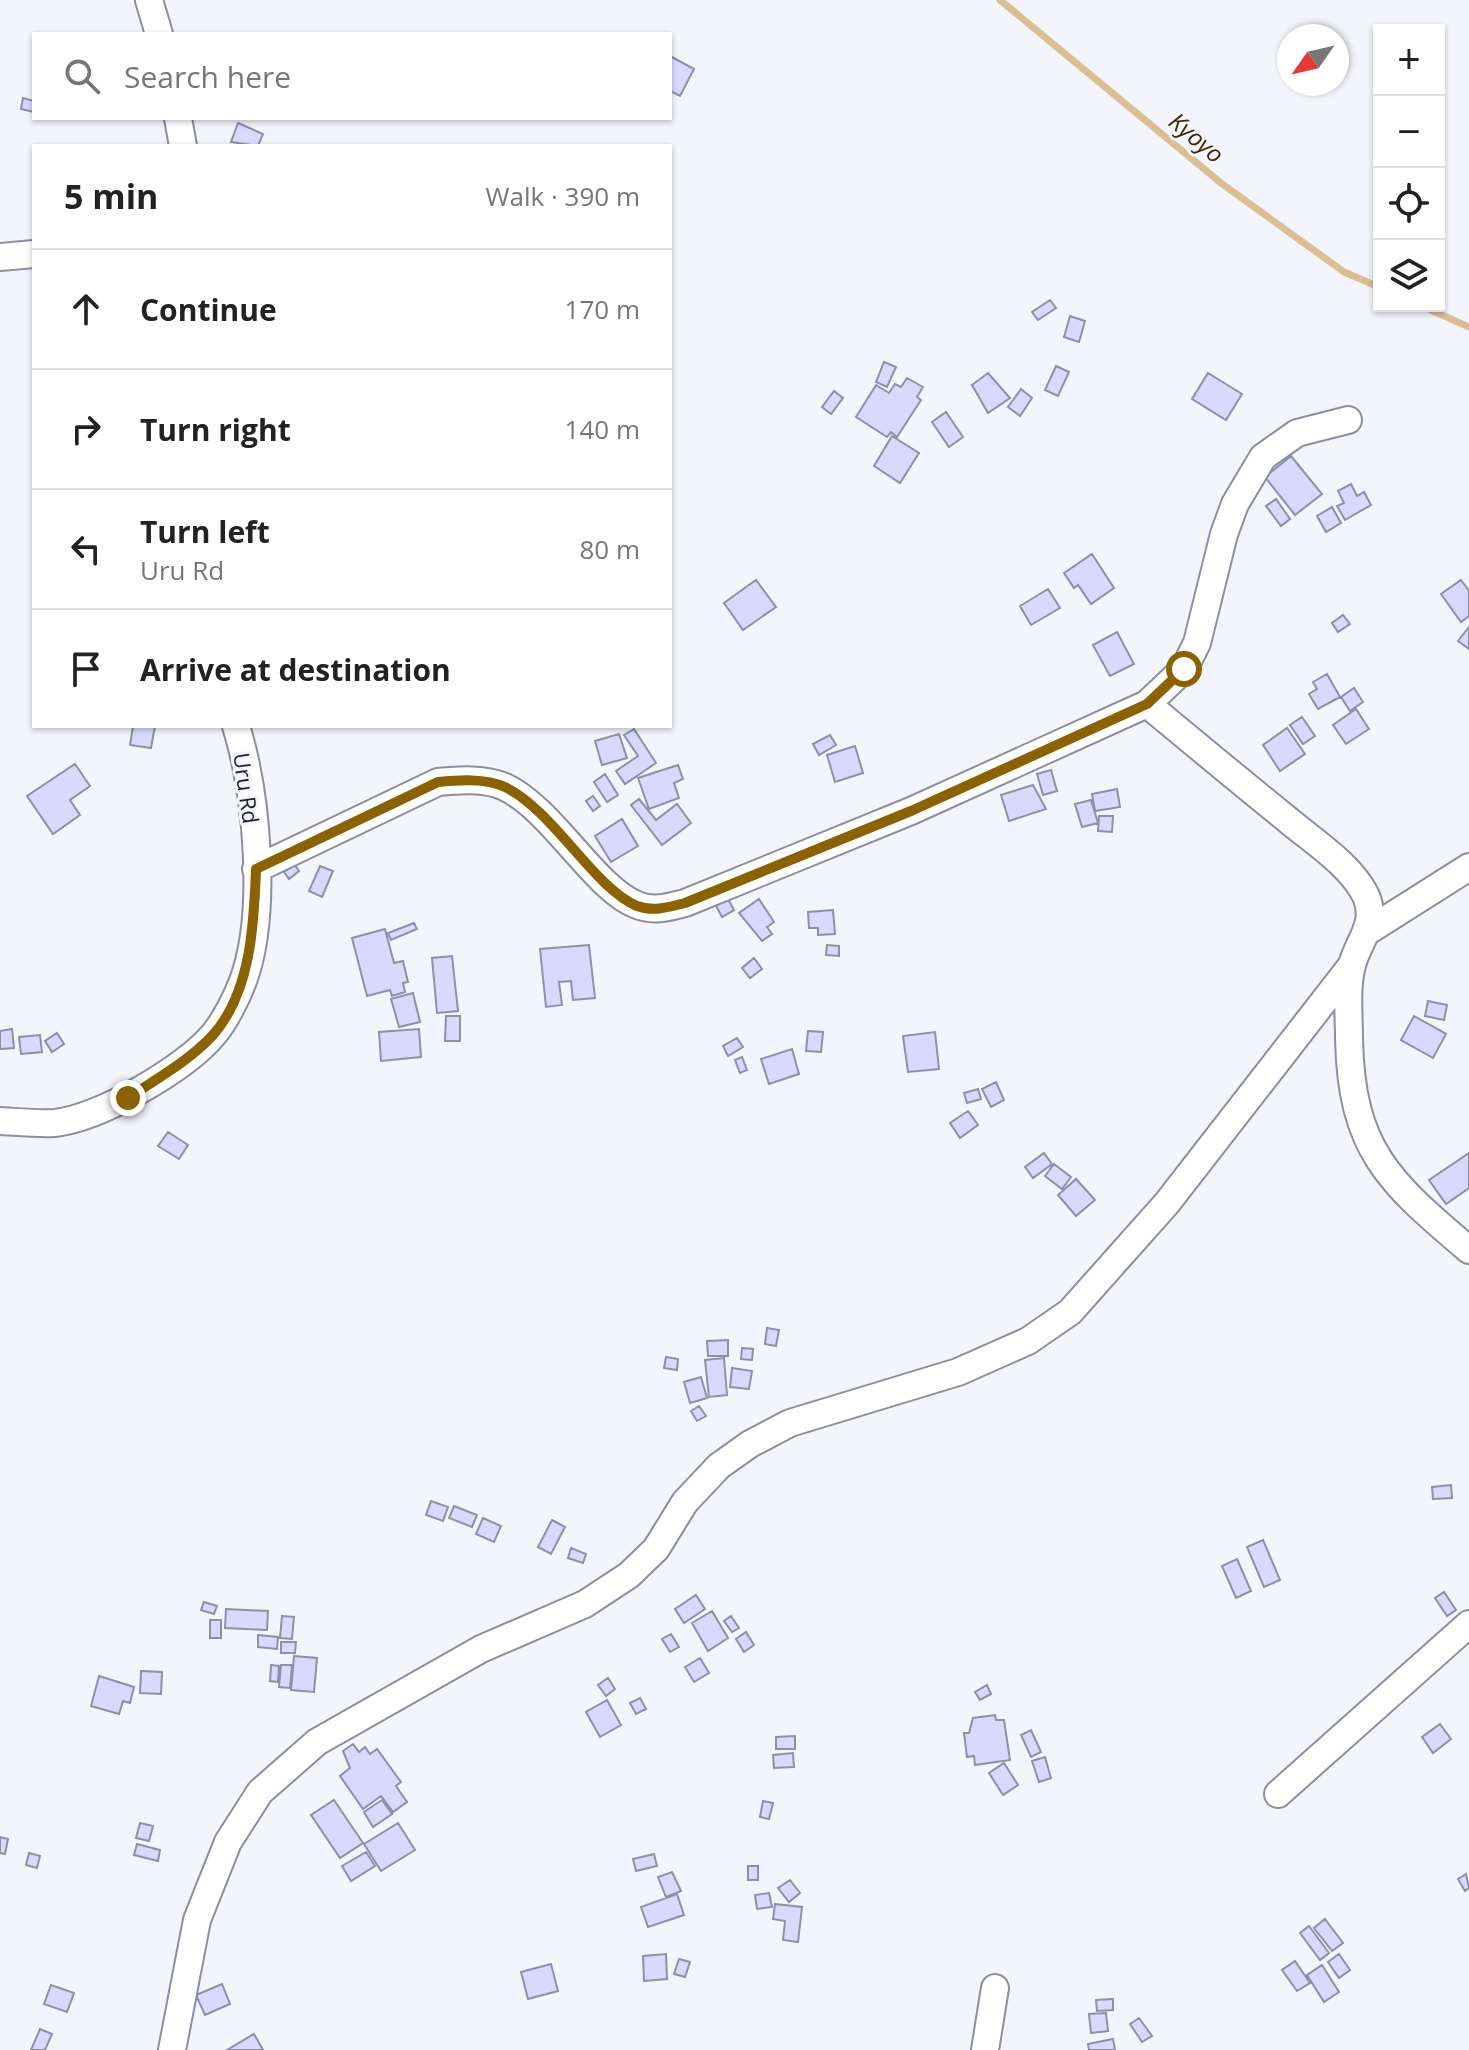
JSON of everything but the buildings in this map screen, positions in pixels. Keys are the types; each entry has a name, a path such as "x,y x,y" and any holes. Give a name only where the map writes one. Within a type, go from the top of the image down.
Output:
{"street":[{"path":"149,0 158,32"},
{"path":"178,120 183,144"},
{"path":"0,257 32,254"},
{"path":"256,869 438,782 468,780 504,787 541,814 620,895 637,906 658,909 685,903 911,811 1147,704 1184,669 1197,643 1224,534 1235,504 1263,457 1297,433 1348,420"},
{"path":"172,2050 197,1920 228,1842 260,1792 330,1734 481,1649 585,1604 629,1575 656,1549 694,1493 719,1466 750,1444 790,1423 958,1372 1028,1341 1070,1312 1167,1203 1352,965 1368,931 1370,912 1366,897 1337,861 1147,704"},
{"name":"Uru Rd","path":"0,1121 57,1123 128,1098 174,1068 214,1034 243,980 254,928 256,869 253,823 236,728"},
{"path":"1368,931 1469,867"},
{"path":"1352,965 1350,1061 1356,1112 1371,1150 1398,1188 1469,1250"},
{"path":"1278,1794 1469,1624"},
{"path":"985,2050 995,1988"}],"waterway":[{"name":"Kyoyo","path":"1000,0 1221,183 1344,272 1373,284"},
{"name":"Kyoyo","path":"1435,312 1469,327"}],"route":[{"path":"128,1098 174,1068 214,1034 243,980 254,928 256,869 438,782 468,780 504,787 541,814 620,895 637,906 658,909 685,903 911,811 1147,704 1184,669"}]}
